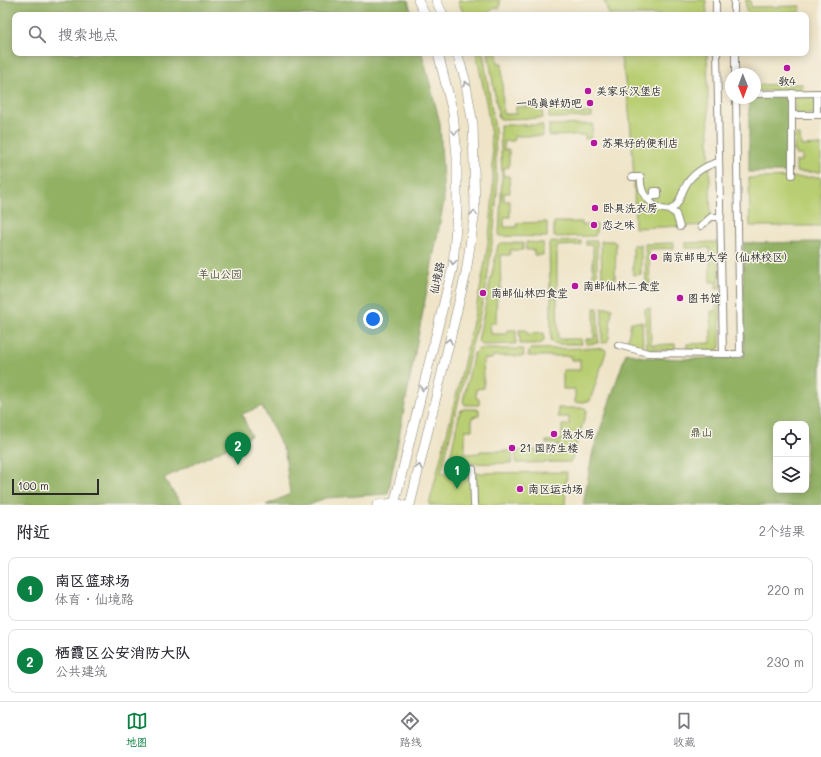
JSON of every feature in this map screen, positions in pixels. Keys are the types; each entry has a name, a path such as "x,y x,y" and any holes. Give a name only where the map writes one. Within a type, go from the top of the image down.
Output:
{"main road":[{"path":"418,0 424,12"},
{"path":"436,0 442,12"},
{"name":"仙境路","path":"397,504 453,266 457,212 457,157 453,113 439,56"},
{"path":"410,505 466,273 475,211 473,125 470,102 459,56"},
{"path":"377,505 397,504"}],"street":[{"path":"716,0 716,12"},
{"path":"734,0 734,12"},
{"path":"717,56 723,354"},
{"path":"735,56 735,68"},
{"path":"761,94 819,93 819,115 792,115"},
{"path":"792,94 792,175"},
{"path":"618,345 648,353 740,354 736,104"},
{"path":"670,210 678,204 688,182 705,167 719,162"},
{"path":"632,177 641,177 642,191 648,199 654,206 670,210 676,214 680,227"},
{"path":"648,199 654,196"},
{"path":"701,226 711,218 721,217"},
{"path":"473,468 474,505"}],"green space":[{"name":"羊山公园","path":"0,0 408,0 411,12 12,12 12,56 423,56 440,123 444,201 388,494 325,498 310,505 266,505 290,494 285,453 262,406 242,414 251,436 164,478 182,505 0,505"},
{"path":"458,0 500,0 500,8 495,8 489,12 463,12"},
{"path":"604,0 706,0 707,12 608,12"},
{"path":"746,0 750,0 751,7 800,6 800,12 746,11"},
{"path":"477,56 483,56 495,130 497,191 494,229 486,288 441,473 472,473 472,505 429,505 477,305 491,220 493,168 491,135"},
{"path":"488,56 497,56 498,63 502,63 503,114 516,114 516,107 542,107 543,118 499,119"},
{"path":"621,56 707,56 711,225 635,228 630,118"},
{"path":"802,84 803,90 761,91 761,85"},
{"path":"791,96 791,172 749,172 749,104 761,104 761,97"},
{"path":"794,96 815,96 816,114 795,114"},
{"path":"549,107 563,107 563,113 592,113 592,117 549,118"},
{"path":"593,124 591,138 585,139 585,135 549,136 549,125"},
{"path":"500,125 543,125 543,136 514,136 514,141 504,141 504,150 509,150 509,167 504,168 504,176 509,176 510,193 504,193 504,201 510,201 510,217 504,217 504,227 517,227 517,223 547,222 547,237 499,236 502,178"},
{"path":"795,135 800,135 801,146 821,145 821,172 796,172 796,161 802,161 802,155 796,155 796,151 794,151"},
{"path":"821,177 821,226 750,226 749,178"},
{"path":"554,222 582,222 582,225 597,225 596,234 595,236 554,237"},
{"path":"581,241 581,245 557,246 557,293 550,293 549,244 552,242"},
{"path":"586,241 597,241 597,279 593,279 593,245 586,245"},
{"path":"601,241 613,241 616,243 615,279 602,279"},
{"path":"526,242 543,243 543,255 534,255 534,250 526,250"},
{"path":"718,242 720,288 716,288 716,282 710,282 710,248 685,248 685,243"},
{"name":"鼎山","path":"821,242 821,505 583,505 593,451 626,353 643,357 682,359 744,357 743,243"},
{"path":"502,243 523,243 523,250 510,250 510,255 500,255 501,290 497,290 496,323 490,323 491,334 507,334 507,330 516,330 516,344 482,345 478,341 498,245"},
{"path":"674,243 674,248 649,249 650,287 646,288 645,244"},
{"path":"635,244 638,246 641,244 641,274 633,275 633,247"},
{"path":"551,297 557,297 558,339 581,339 582,344 558,344 551,342"},
{"path":"720,304 720,348 717,350 687,350 687,344 711,343 711,311 716,311 716,305"},
{"path":"594,308 598,308 598,343 586,344 586,339 594,339"},
{"path":"602,308 612,308 609,338 607,342 602,343"},
{"path":"650,308 651,345 675,344 675,350 647,349 645,309"},
{"path":"631,322 642,322 643,348 627,343"},
{"path":"519,330 526,330 527,334 544,333 544,341 540,344 520,344"},
{"path":"479,349 523,349 524,356 493,356 492,359 483,359 484,388 476,389 476,398 479,399 479,405 465,405 463,401 474,353"},
{"path":"530,349 605,349 606,352 590,401 575,403 575,389 563,389 563,370 580,370 580,360 571,360 571,356 528,356"},
{"path":"558,408 585,408 587,410 571,462 516,463 515,451 542,450 543,453 558,452 558,444 546,444 546,441 562,440 562,425 569,425 569,417 558,417"},
{"path":"464,409 479,409 479,416 472,417 472,430 465,430 465,454 480,453 480,451 512,451 512,463 451,464 449,462 460,411"},
{"name":"南区运动场","path":"567,472 565,505 475,505 475,473"}],"place":[{"name":"教4","path":"787,68"},
{"name":"美家乐汉堡店","path":"588,91"},
{"name":"一鸣真鲜奶吧","path":"590,103"},
{"name":"苏果好的便利店","path":"594,143"},
{"name":"卧具洗衣房","path":"595,208"},
{"name":"恋之味","path":"594,225"},
{"name":"南京邮电大学（仙林校区）","path":"654,257"},
{"name":"南邮仙林二食堂","path":"575,286"},
{"name":"南邮仙林四食堂","path":"483,293"},
{"name":"图书馆","path":"680,298"},
{"name":"热水房","path":"554,434"},
{"name":"21 国防生楼","path":"512,448"},
{"name":"栖霞区公安消防大队","path":"238,465"},
{"name":"南区篮球场","path":"457,489"},
{"name":"南区运动场","path":"520,489"}]}
